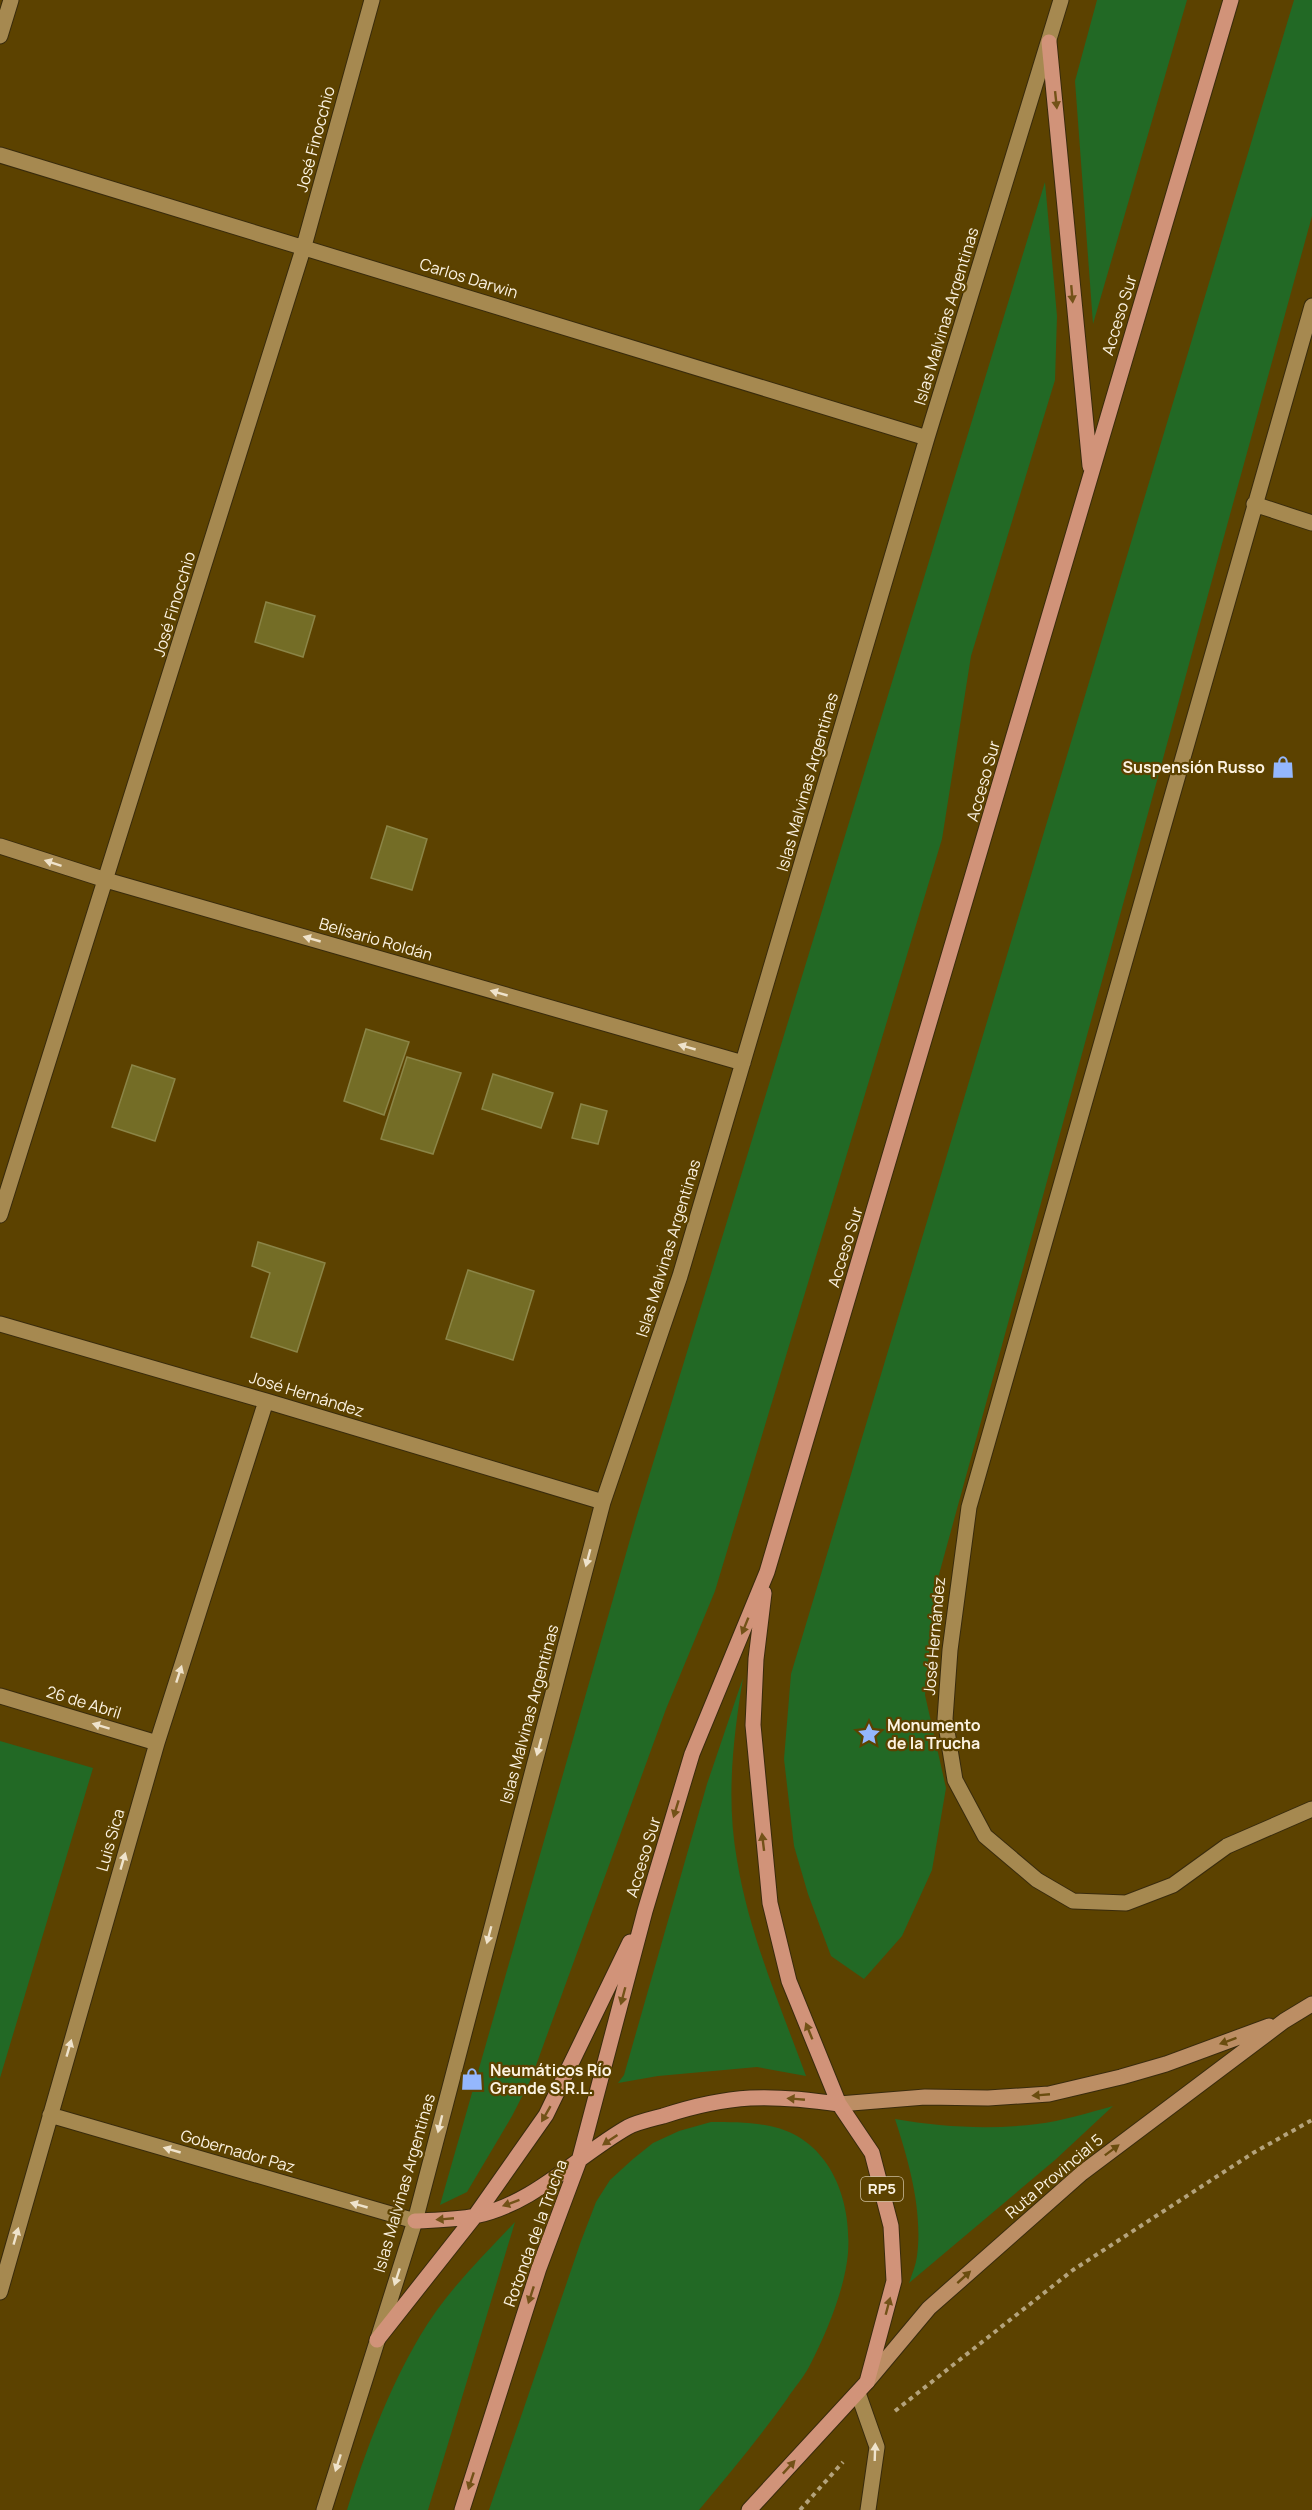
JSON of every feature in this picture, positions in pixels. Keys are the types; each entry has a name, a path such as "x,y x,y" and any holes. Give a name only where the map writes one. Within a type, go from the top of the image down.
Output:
{"main road":[{"name":"Acceso Sur","path":"579,2161 645,1911 693,1754 767,1572 1231,0"},
{"path":"1049,42 1090,473"},
{"name":"Acceso Sur","path":"767,1572 756,1659 753,1725 770,1903 789,1981 839,2104"},
{"path":"377,2340 475,2216 546,2115 645,1911"},
{"name":"Ruta Provincial 5","path":"863,2387 929,2308 1082,2173 1284,2021 1312,2004"},
{"name":"Ruta Provincial 5","path":"839,2104 903,2098 988,2098 1049,2094 1166,2064 1284,2021"},
{"name":"Rotonda de la Trucha","path":"462,2510 539,2268 579,2161 630,2126 720,2100 752,2096 839,2104"},
{"name":"RP5","path":"749,2510 863,2387 894,2281 891,2226 872,2153 839,2104"},
{"path":"415,2221 475,2216 519,2200 579,2161"}],"street":[{"path":"0,36 11,0"},
{"name":"José Finocchio","path":"0,1215 304,246 372,0"},
{"name":"Islas Malvinas Argentinas","path":"324,2510 415,2221 603,1502 680,1276 927,438 1061,0"},
{"name":"Carlos Darwin","path":"0,155 927,438"},
{"path":"1312,306 1254,504 1312,523"},
{"name":"José Hernández","path":"1254,504 969,1507 959,1567 945,1719 955,1780 985,1836 1037,1880 1073,1901 1126,1903 1173,1884 1227,1846 1312,1809"},
{"name":"Belisario Roldán","path":"0,846 106,880 743,1063"},
{"name":"José Hernández","path":"0,1324 603,1502"},
{"name":"Luis Sica","path":"0,2292 157,1743 266,1401"},
{"name":"26 de Abril","path":"0,1696 157,1743"},
{"name":"Gobernador Paz","path":"50,2115 415,2221"},
{"path":"863,2387 871,2430 877,2447 868,2510"}],"path":[{"path":"800,2510 871,2430 1073,2270 1253,2153 1312,2120"}],"green space":[{"path":"1097,0 1187,0 1093,324 1075,81"},
{"path":"1294,0 1312,0 1312,216 935,1589 925,1695 946,1788 932,1870 902,1936 864,1979 831,1956 808,1894 794,1846 784,1759 791,1674"},
{"path":"1045,182 1057,316 1055,380 971,656 942,839 715,1591 666,1709 531,2079 467,2192 440,2205 635,1522"},
{"path":"743,1678 736,1724 731,1792 737,1860 757,1942 806,2076 757,2067 658,2076 618,2083 624,2075 707,1784"},
{"path":"0,1741 93,1768 0,2078"},
{"path":"1113,2106 1055,2160 909,2283 917,2256 918,2222 910,2169 895,2119 965,2127 1019,2126 1056,2121"},
{"path":"711,2122 770,2126 790,2133 808,2143 822,2157 833,2173 841,2192 848,2232 846,2267 834,2311 808,2369 766,2428 699,2510 489,2510 596,2202 610,2180 653,2143 679,2131"},
{"path":"515,2222 428,2510 347,2510 379,2421 420,2336 452,2291"}],"building":[{"path":"266,602 315,616 303,657 255,642"},
{"path":"387,826 427,839 412,890 371,878"},
{"path":"366,1029 409,1042 384,1115 344,1101"},
{"path":"407,1057 461,1073 433,1154 381,1139"},
{"path":"132,1065 175,1079 155,1141 112,1127"},
{"path":"493,1074 553,1093 541,1128 482,1109"},
{"path":"581,1104 607,1111 598,1144 572,1138"},
{"path":"258,1242 325,1263 297,1352 251,1337 270,1273 252,1266"},
{"path":"468,1270 534,1291 513,1360 446,1339"}],"place":[{"name":"Suspensión Russo","path":"1283,767"},
{"name":"Monumento de la Trucha","path":"869,1734"},
{"name":"Neumáticos Río Grande S.R.L.","path":"472,2079"}]}
